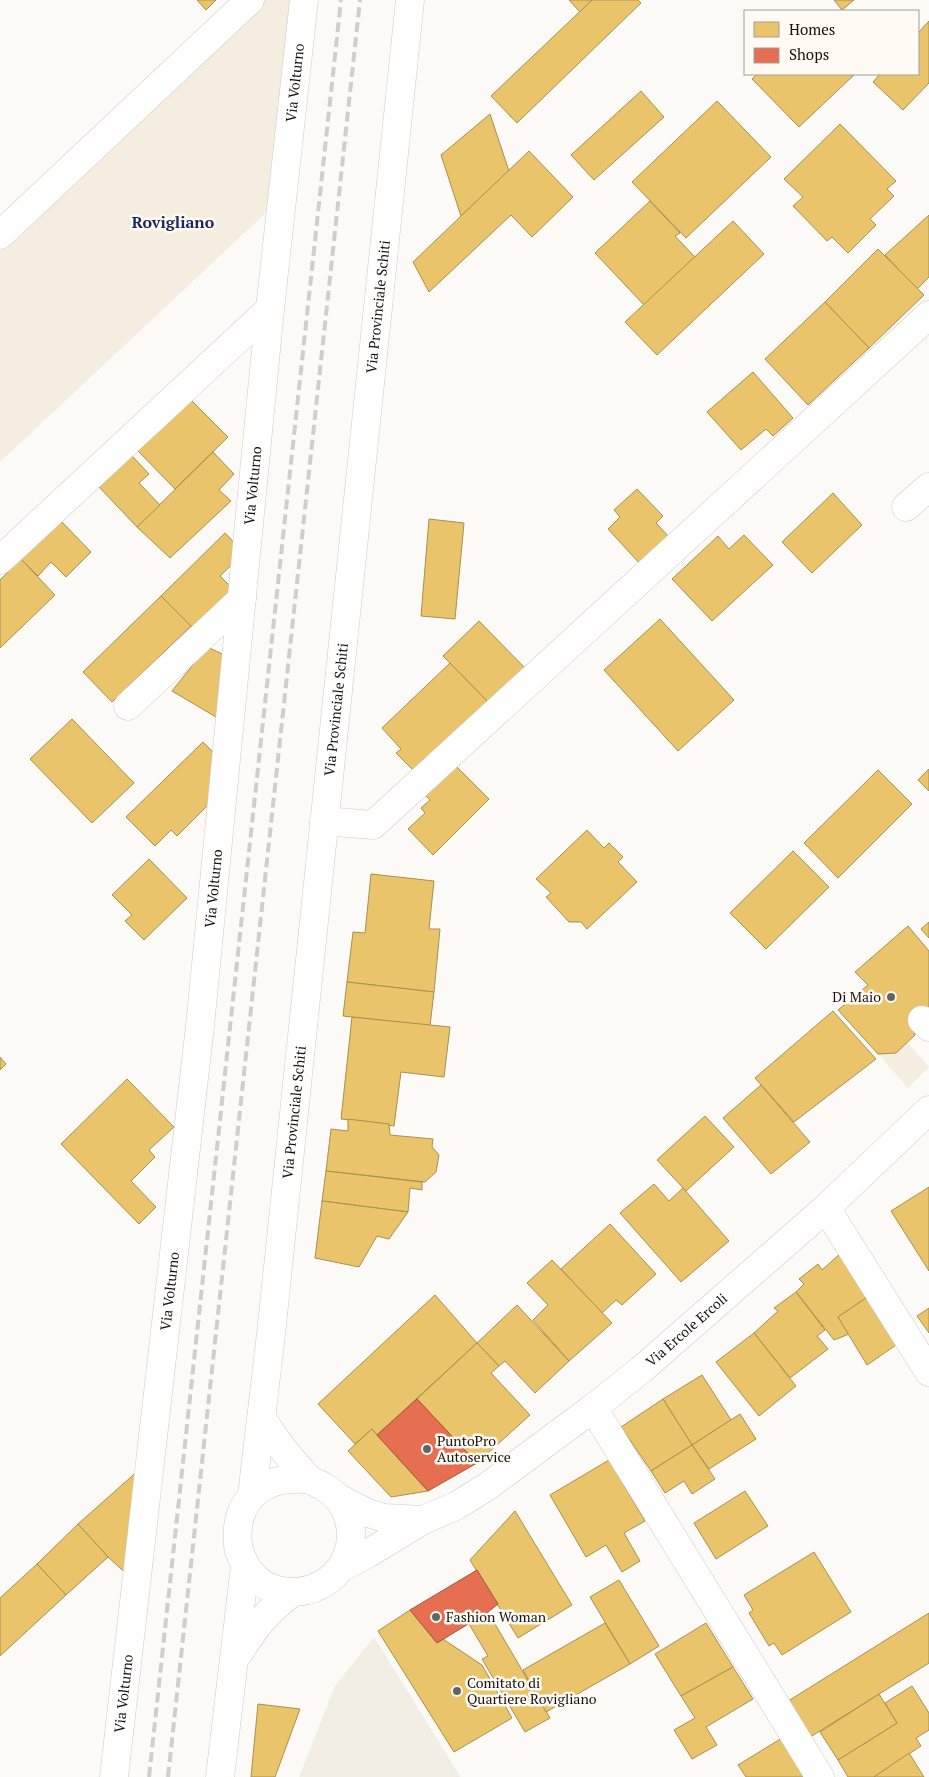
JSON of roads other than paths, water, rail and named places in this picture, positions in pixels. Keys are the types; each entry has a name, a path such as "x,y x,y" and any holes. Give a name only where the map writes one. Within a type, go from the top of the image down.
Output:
{"street":[{"path":"0,235 250,0"},
{"name":"Via Volturno","path":"114,1777 200,1026 270,309 304,0"},
{"name":"Via Provinciale Schiti","path":"252,1495 262,1418 410,0"},
{"path":"0,560 270,309"},
{"path":"324,821 373,825 929,315"},
{"path":"906,507 929,487"},
{"path":"128,706 242,599"},
{"name":"Via Ercole Ercoli","path":"342,1567 423,1520 456,1506 488,1486 593,1408 642,1369 826,1208 929,1110"},
{"path":"826,1208 929,1372"},
{"path":"593,1408 820,1777"},
{"name":"Via Provinciale Schiti","path":"262,1418 275,1440 311,1480"},
{"name":"Via Provinciale Schiti","path":"295,1478 311,1480 325,1487 337,1497 346,1509 350,1523 351,1538 348,1553 342,1567 333,1578 321,1586 308,1591 293,1592 266,1586 254,1577 245,1566 238,1549 236,1529 242,1511 252,1495 265,1485 279,1480 295,1478"},
{"name":"Via Ercole Ercoli","path":"337,1497 365,1512 384,1518 423,1520"},
{"name":"Via Provinciale Schiti","path":"220,1777 245,1566"},
{"name":"Via Provinciale Schiti","path":"234,1660 256,1625 275,1606 293,1592"}],"railway":[{"path":"149,1777 341,0"},
{"path":"168,1777 360,0"}],"place":[{"name":"Di Maio","path":"891,997"},
{"name":"PuntoPro Autoservice","path":"427,1449"},
{"name":"Fashion Woman","path":"436,1617"},
{"name":"Comitato di Quartiere Rovigliano","path":"457,1691"}],"district":[{"name":"Rovigliano","path":"173,222"}]}
